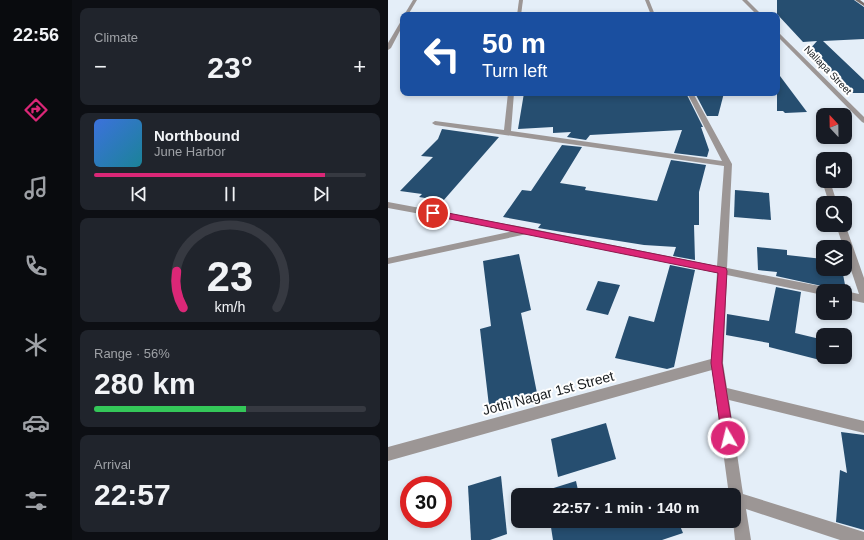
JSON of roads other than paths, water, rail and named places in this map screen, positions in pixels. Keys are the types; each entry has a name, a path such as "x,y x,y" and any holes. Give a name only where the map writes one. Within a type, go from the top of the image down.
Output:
{"street":[{"path":"408,12 415,0"},
{"path":"519,12 521,0"},
{"path":"647,0 652,12"},
{"path":"744,0 757,12"},
{"path":"857,0 864,4"},
{"path":"388,48 390,40 400,25"},
{"name":"Nallapa Street","path":"780,36 864,121"},
{"path":"507,133 511,96"},
{"path":"692,96 728,164 717,363 735,488"},
{"path":"435,123 728,164"},
{"path":"388,205 528,231 816,289"},
{"path":"388,261 528,231"},
{"path":"843,232 864,293"},
{"path":"852,296 864,299"},
{"name":"Jothi Nagar 1st Street","path":"388,454 717,363"},
{"path":"721,392 864,427"},
{"path":"741,500 864,540"},
{"path":"741,526 743,540"}]}
